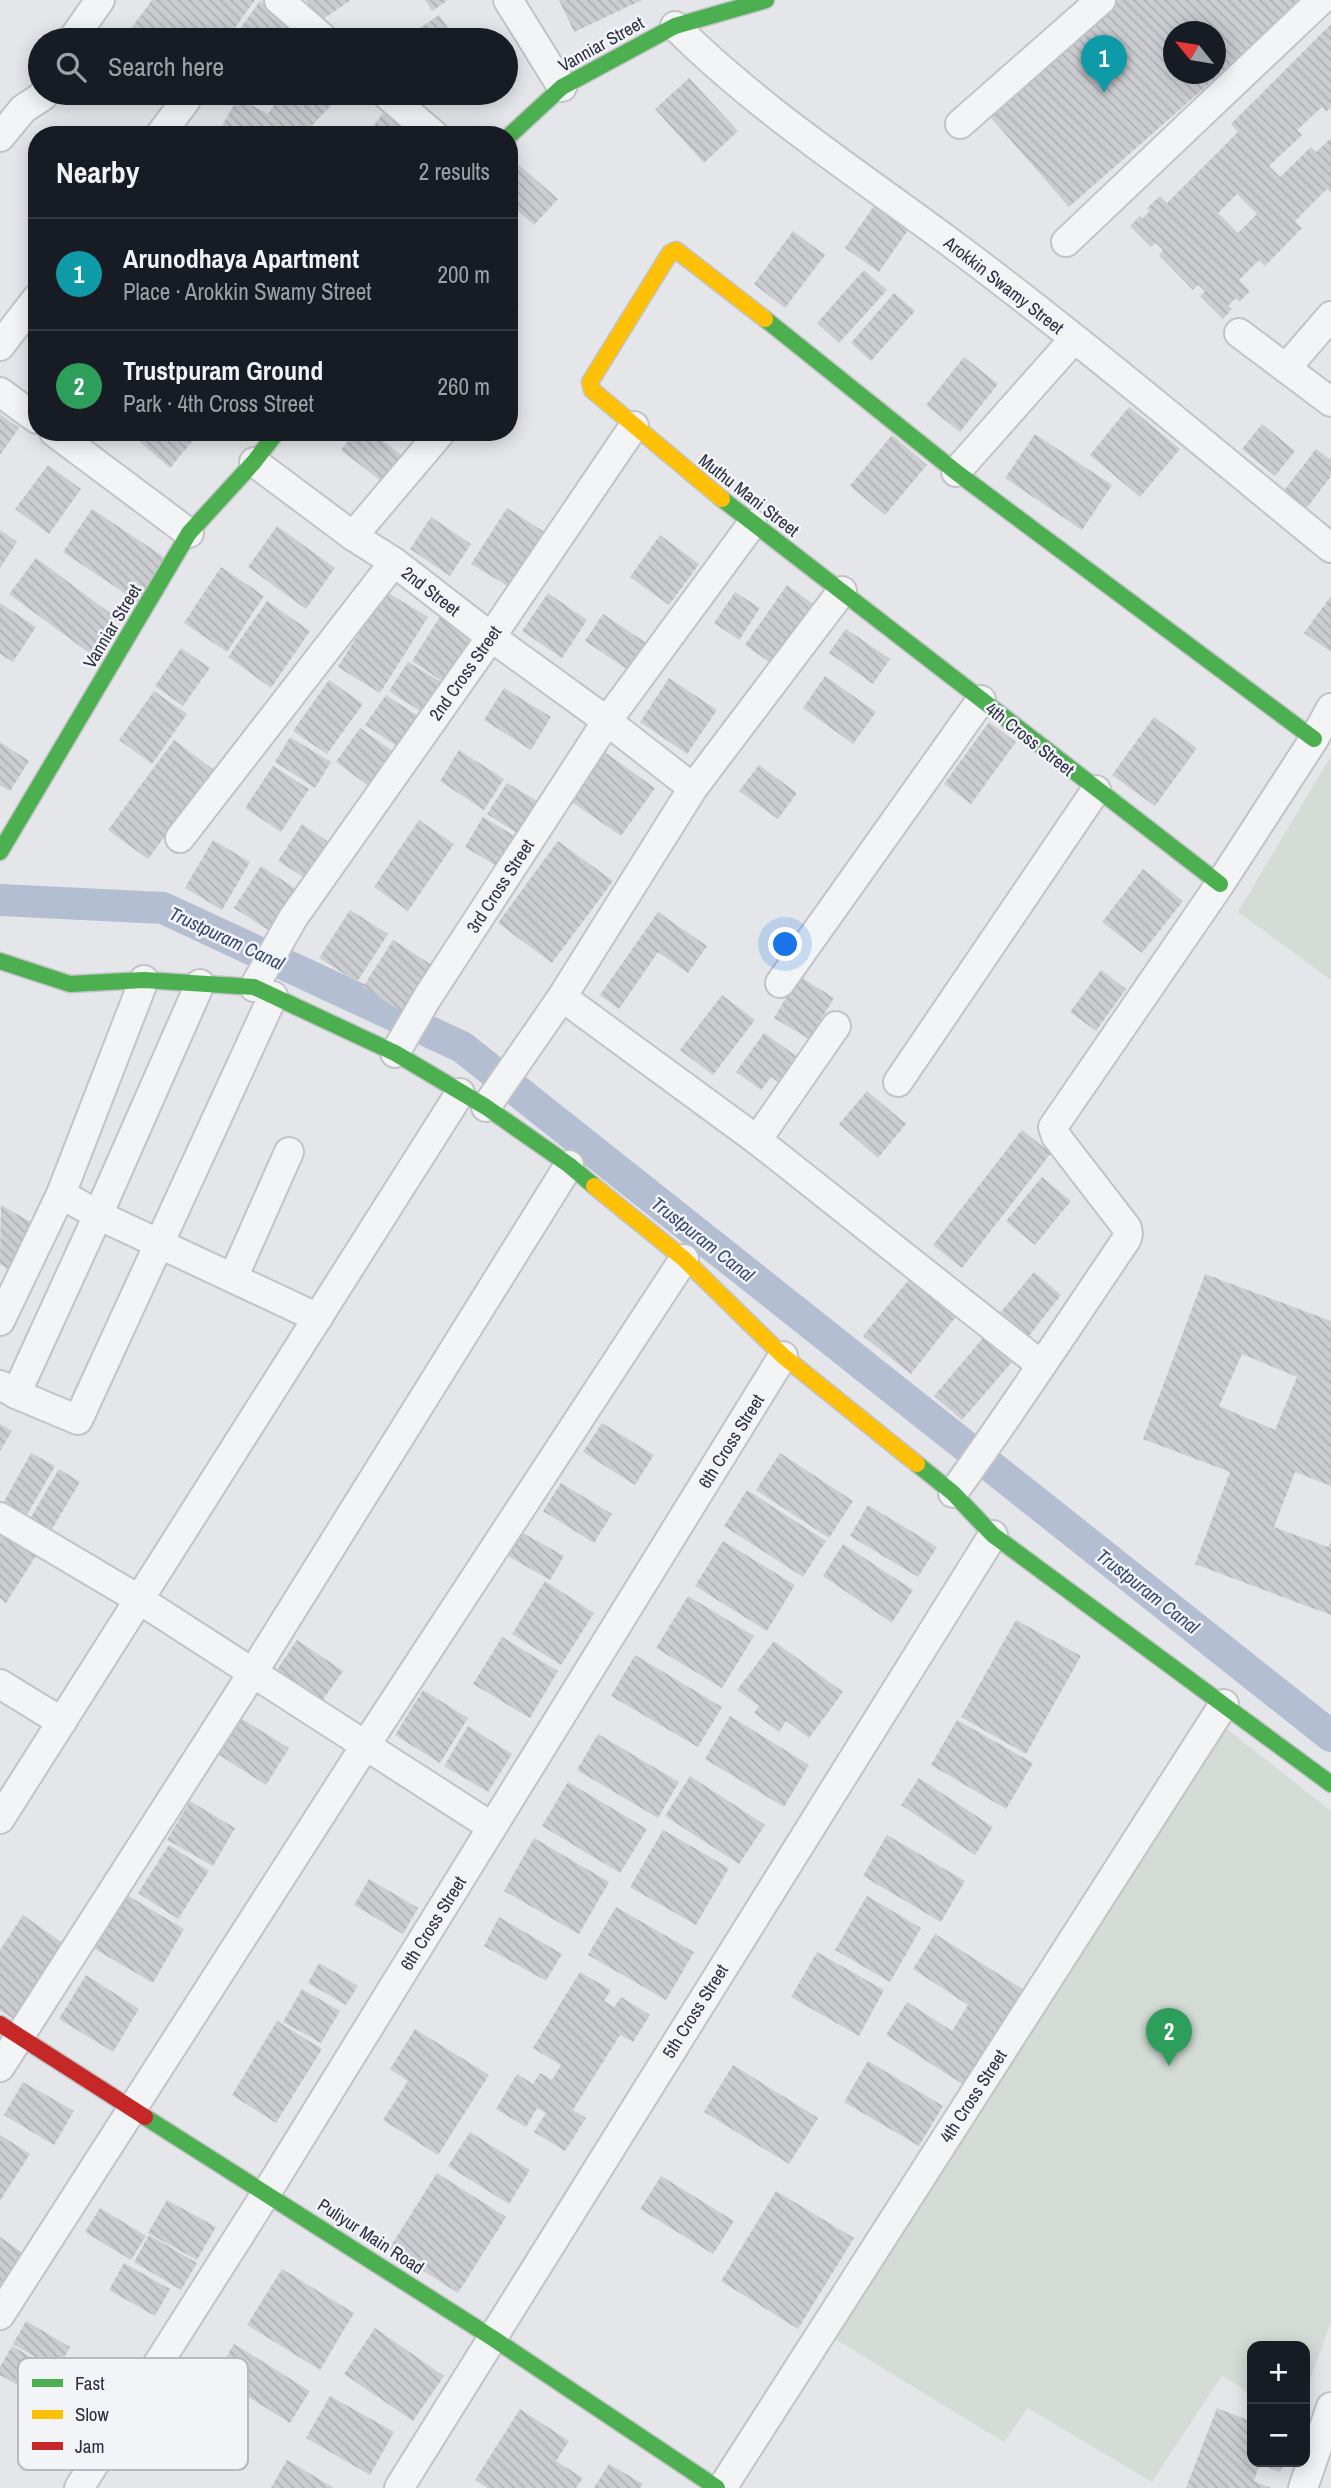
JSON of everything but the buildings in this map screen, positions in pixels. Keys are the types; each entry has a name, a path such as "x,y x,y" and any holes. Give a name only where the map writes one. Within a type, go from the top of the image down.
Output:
{"street":[{"path":"80,28 100,0"},
{"path":"279,0 311,28"},
{"path":"508,0 562,87"},
{"name":"Vanniar Street","path":"518,128 562,87 676,26 766,0"},
{"path":"960,124 1101,0"},
{"path":"1066,242 1321,0"},
{"name":"Arokkin Swamy Street","path":"676,26 713,64 768,108 960,250 1074,339 1331,548"},
{"path":"0,137 29,105"},
{"path":"167,126 182,105"},
{"path":"400,105 424,126"},
{"name":"Muthu Mani Street","path":"842,591 752,524 592,390 590,382 670,253 676,250 956,472"},
{"path":"0,346 28,310"},
{"path":"1287,368 1331,316"},
{"path":"1239,333 1331,402"},
{"path":"1074,339 956,472 1314,738"},
{"path":"0,392 28,412"},
{"name":"2nd Cross Street","path":"8,1390 78,1420 159,1243 293,918 491,637 634,426"},
{"path":"66,441 190,533"},
{"name":"Vanniar Street","path":"0,852 190,533 254,463 270,441"},
{"path":"353,536 432,441"},
{"name":"2nd Street","path":"254,463 353,536 394,562 693,788"},
{"name":"3rd Cross Street","path":"395,1053 427,998 607,721 752,524"},
{"path":"180,838 394,562"},
{"path":"486,1107 562,997 693,788 842,591"},
{"name":"4th Cross Street","path":"842,591 1220,884"},
{"path":"780,983 981,700"},
{"path":"953,1493 1017,1404 1128,1234 1127,1228 1056,1136 1053,1127 1220,884 1331,708"},
{"path":"898,1082 1096,790"},
{"path":"0,961 70,984 144,980 263,991 395,1053 486,1107 569,1165 684,1259 783,1356 953,1493 993,1535 1331,1784"},
{"path":"0,1321 61,1194 144,980"},
{"path":"8,1390 98,1215 200,984"},
{"path":"562,997 757,1140 1041,1365"},
{"path":"757,1140 836,1026"},
{"path":"0,1819 460,1093"},
{"path":"233,1278 289,1152"},
{"path":"0,2067 9,2030 252,1674 569,1165"},
{"path":"61,1194 98,1215 318,1318"},
{"path":"0,2315 365,1746 684,1259"},
{"name":"6th Cross Street","path":"162,2358 267,2192 783,1356"},
{"path":"0,1517 140,1600 492,1827"},
{"name":"5th Cross Street","path":"399,2488 993,1535"},
{"path":"0,1684 62,1722"},
{"name":"4th Cross Street","path":"722,2488 1224,1704"},
{"name":"Puliyur Main Road","path":"9,2030 267,2192 717,2488"},
{"path":"1303,2488 1331,2407"},
{"name":"6th Cross Street","path":"79,2488 90,2470"}],"shaded area":[{"path":"1331,756 1331,980 1238,912"},
{"path":"1223,1726 1331,1811 1331,2321 1310,2380 1310,2341 1247,2341 1247,2392 1222,2375 1152,2482 1028,2408 1004,2442 835,2339"}],"waterway":[{"name":"Trustpuram Canal","path":"0,900 163,908 462,1047 1331,1736"}],"traffic: fast":[{"path":"518,128 562,87 675,26 766,0"},
{"path":"765,319 956,472 1314,739"},
{"path":"0,852 189,533 270,441"},
{"path":"722,499 1220,884"},
{"path":"0,961 70,984 144,980 254,987 395,1053 486,1107 569,1165 594,1186"},
{"path":"917,1464 953,1493 993,1535 1331,1784"},
{"path":"145,2117 491,2337 717,2488"}],"traffic: slow":[{"path":"722,499 592,390 590,382 670,253 676,250 765,319"},
{"path":"594,1186 684,1259 783,1356 917,1464"}],"traffic: jam":[{"path":"0,2024 145,2117"}],"place":[{"name":"Arunodhaya Apartment","path":"1104,93"},
{"name":"Trustpuram Ground","path":"1169,2066"}]}
